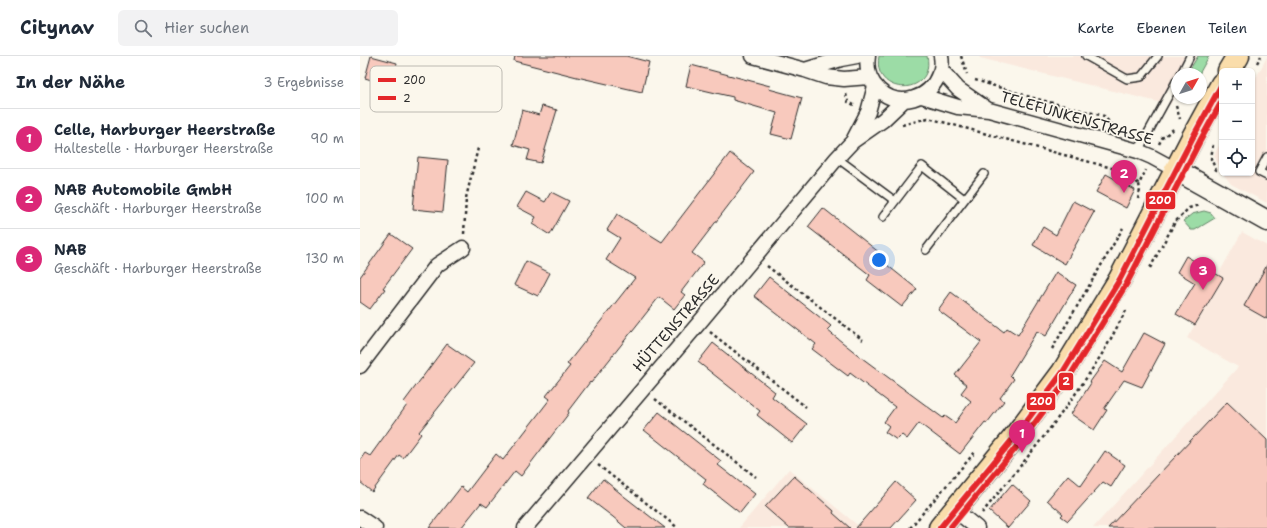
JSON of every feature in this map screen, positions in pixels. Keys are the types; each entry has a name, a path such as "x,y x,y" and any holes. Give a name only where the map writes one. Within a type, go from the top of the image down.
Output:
{"main road":[{"path":"1231,68 1238,56"},
{"path":"940,528 1013,440 1063,372 1120,279 1219,90"}],"street":[{"path":"753,56 826,77 872,81"},
{"path":"805,70 841,59 857,56"},
{"path":"853,141 868,112 872,81 867,65 868,56"},
{"path":"922,96 937,80 941,70 941,56"},
{"name":"TELEFUNKENSTRASSE","path":"941,70 958,89 989,110"},
{"name":"TELEFUNKENSTRASSE","path":"872,81 883,94 893,98 904,100 922,96 958,107 989,110 1138,151 1176,170"},
{"path":"853,141 883,120 904,100"},
{"name":"HÜTTENSTRASSE","path":"525,528 837,158 853,141"},
{"path":"1176,170 1267,220"},
{"path":"360,366 437,265 463,248"},
{"path":"955,510 977,528"},
{"path":"360,518 375,528"}],"lane":[{"path":"1086,56 1127,79 1141,77 1158,56"},
{"path":"1184,68 1190,56"},
{"path":"1138,151 1171,91"},
{"path":"1267,157 1259,172 1267,176"},
{"path":"837,158 895,201"},
{"path":"883,217 922,166 964,199"},
{"path":"926,250 984,174"}],"path":[{"path":"961,56 967,76"},
{"path":"844,78 848,102 868,112"},
{"path":"972,79 1036,99 1104,116 1113,127 1162,138 1176,127"},
{"path":"883,120 894,126 928,118 1123,172 1139,184 1140,190 1138,201"},
{"path":"1212,146 1211,159 1216,170"},
{"path":"463,248 466,198 478,148"},
{"path":"1050,352 1126,221"},
{"path":"754,257 863,340"},
{"path":"699,323 806,407"},
{"path":"642,389 756,476"},
{"path":"910,528 976,450"},
{"path":"586,456 678,528"}],"shaded area":[{"path":"979,56 1198,56 1191,68 1171,68 1170,105 980,58"},
{"path":"1267,57 1267,203 1231,184 1225,176 1255,176 1255,79"},
{"path":"1219,146 1219,166 1214,155"},
{"path":"1242,232 1267,246 1267,528 1093,528 1238,367 1187,338 1223,278 1218,275"},
{"path":"789,469 861,528 739,528"}],"green space":[{"path":"879,56 927,56 927,69 922,79 914,85 903,87 893,85 884,79 879,69"},
{"path":"1198,56 1209,56 1202,68 1191,68"},
{"path":"1204,211 1211,213 1215,218 1195,230 1191,230 1183,221 1192,214"}],"building":[{"path":"371,56 397,63 396,66 370,66 370,80 365,78"},
{"path":"515,56 626,56 649,62 642,92 514,61"},
{"path":"691,65 770,86 769,89 802,98 791,139 771,134 777,113 733,100 733,97 686,86"},
{"path":"542,106 557,110 541,163 527,160 530,150 513,145 522,110 539,115"},
{"path":"730,153 754,172 692,253 704,262 681,292 685,295 674,309 659,297 591,383 590,382 568,411 569,413 521,476 515,471 487,507 481,503 461,528 429,528 461,487 467,492 496,454 503,460 550,399 546,396 570,366 567,364 635,278 606,260 620,238 607,230 617,214 662,242"},
{"path":"418,157 448,160 443,212 413,209"},
{"path":"1106,174 1135,190 1126,208 1096,192"},
{"path":"526,192 545,202 551,192 569,201 550,235 532,224 536,217 517,207"},
{"path":"1073,201 1094,212 1065,264 1033,245 1043,227 1056,235"},
{"path":"823,208 885,257 882,261 917,289 902,307 867,280 870,275 808,227"},
{"path":"391,234 412,249 383,288 385,289 370,309 360,302 360,277"},
{"path":"1186,256 1223,278 1195,325 1176,314 1195,283 1177,272"},
{"path":"526,261 550,273 538,296 514,285"},
{"path":"1267,265 1267,319 1244,306"},
{"path":"1056,272 1076,285 1046,336 1037,331 1010,375 1014,379 1000,398 1004,401 987,423 985,422 960,454 919,423 907,439 902,435 897,440 885,432 889,426 884,422 895,407 850,373 848,376 812,349 816,344 754,296 769,277 831,326 827,330 862,358 943,418 945,416 955,423 971,401 961,393 967,385 955,375 981,342 938,310 951,292 1004,332 1007,328 1018,335"},
{"path":"1144,333 1165,344 1142,387 1124,380 1104,409 1107,410 1094,430 1071,414 1091,383 1090,382 1105,361 1122,372"},
{"path":"713,343 775,392 772,397 807,424 792,443 757,415 760,411 698,362"},
{"path":"447,344 474,363 419,432 421,434 403,458 399,455 372,492 360,482 360,460 365,453 370,456 407,405 404,402"},
{"path":"1227,402 1267,440 1267,528 1108,528"},
{"path":"659,412 721,461 718,465 755,494 740,513 703,484 706,479 644,430"},
{"path":"1105,451 1125,465 1111,487 1103,482 1068,521 1061,516 1063,514 1047,500 1068,475 1081,486"},
{"path":"794,476 834,511 833,513 850,528 789,528 765,507"},
{"path":"603,479 665,528 626,528 588,498"},
{"path":"896,482 916,500 891,528 856,528"},
{"path":"1012,484 1031,501 1008,528 989,511"}],"transit line":[{"name":"200","path":"940,528 1013,439 1063,372 1120,279 1219,89"},
{"name":"2","path":"950,528 1019,444 1070,376 1127,283 1220,104"}],"place":[{"name":"NAB Automobile GmbH","path":"1124,193"},
{"name":"NAB","path":"1203,290"},
{"name":"Celle, Harburger Heerstraße","path":"1022,453"}]}
